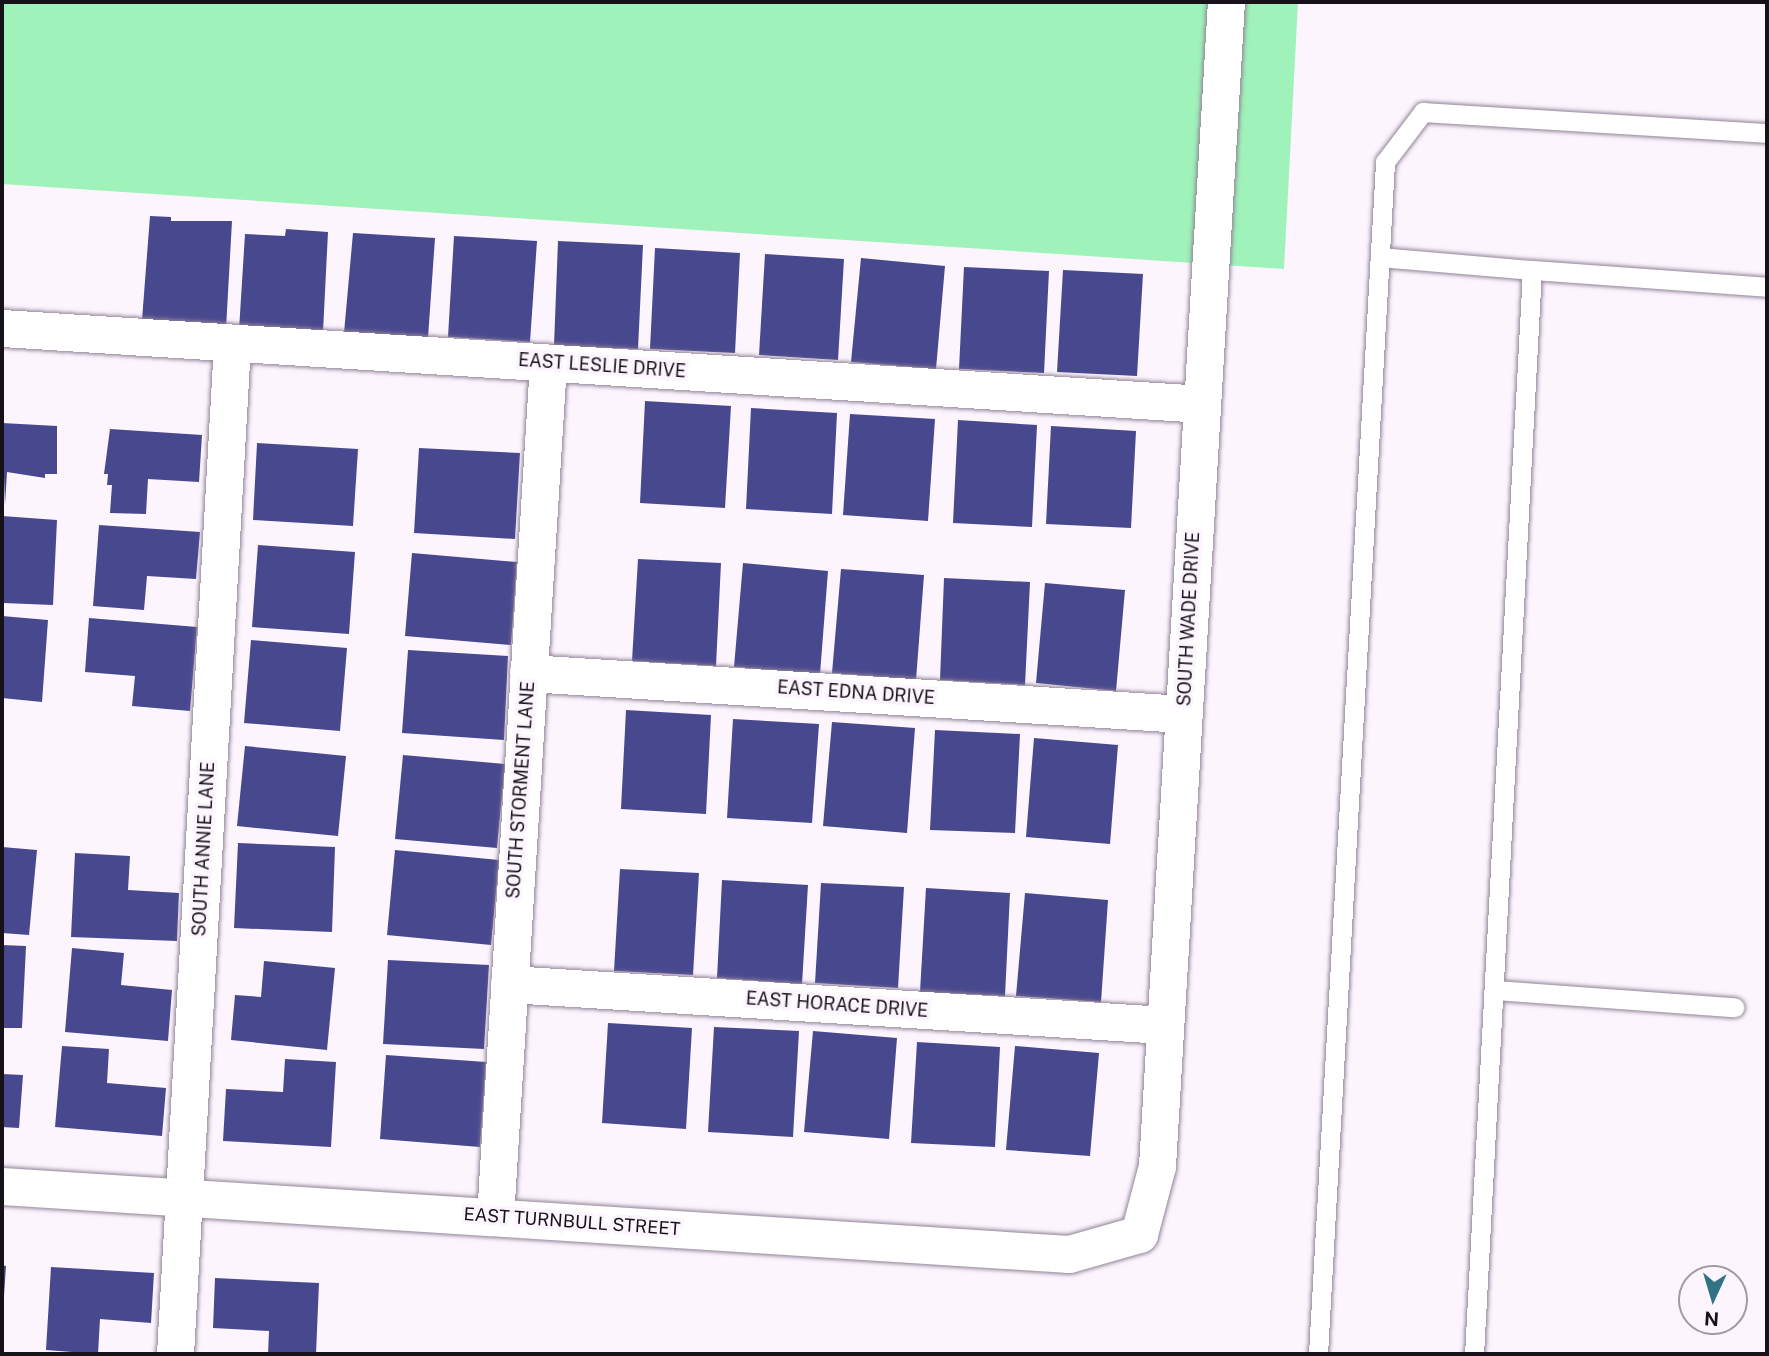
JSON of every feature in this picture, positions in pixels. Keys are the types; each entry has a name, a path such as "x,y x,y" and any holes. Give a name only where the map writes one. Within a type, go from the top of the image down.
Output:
{"street":[{"name":"SOUTH WADE DRIVE","path":"1139,1234 1157,1166 1226,2"},
{"name":"EAST LESLIE DRIVE","path":"2,328 1202,404"},
{"name":"SOUTH ANNIE LANE","path":"174,1354 232,343"},
{"name":"SOUTH STORMENT LANE","path":"495,1217 548,363"},
{"name":"EAST EDNA DRIVE","path":"528,673 1184,714"},
{"name":"EAST HORACE DRIVE","path":"509,984 1165,1025"},
{"name":"EAST TURNBULL STREET","path":"2,1186 1069,1254 1139,1234"}],"lane":[{"path":"1318,1354 1385,162 1423,112 1767,134"},
{"path":"1380,257 1767,287"},
{"path":"1474,1354 1532,270"},
{"path":"1494,990 1734,1007"}],"green space":[{"path":"2,2 1298,2 1284,269 2,184"}],"building":[{"path":"150,216 171,217 171,221 232,221 226,329 142,320"},
{"path":"286,229 328,232 323,332 239,330 245,234 285,236"},
{"path":"353,233 435,238 428,338 344,333"},
{"path":"454,236 537,241 530,342 448,337"},
{"path":"558,241 643,245 638,349 554,346"},
{"path":"655,248 740,253 735,353 650,349"},
{"path":"765,254 844,259 838,360 759,355"},
{"path":"861,258 945,266 936,369 851,362"},
{"path":"964,267 1049,271 1044,373 959,369"},
{"path":"1063,270 1143,274 1137,376 1057,372"},
{"path":"645,401 731,406 725,508 640,503"},
{"path":"751,408 837,413 832,514 746,509"},
{"path":"850,414 935,419 928,521 843,515"},
{"path":"958,420 1037,425 1032,527 953,523"},
{"path":"2,423 57,426 57,474 45,474 45,478 7,472 5,505"},
{"path":"1051,426 1136,431 1131,528 1046,524"},
{"path":"110,429 202,435 199,482 148,479 146,514 110,513 112,485 107,485 108,474 104,474"},
{"path":"257,443 358,449 353,526 253,520"},
{"path":"419,448 520,453 515,539 414,533"},
{"path":"2,516 57,520 53,605 3,603"},
{"path":"99,525 200,532 196,579 147,576 144,610 93,606"},
{"path":"258,545 355,552 349,634 252,627"},
{"path":"412,553 517,562 511,645 405,636"},
{"path":"638,559 721,563 716,666 632,661"},
{"path":"743,563 828,571 820,674 734,667"},
{"path":"841,569 924,575 916,680 832,673"},
{"path":"944,578 1030,582 1025,685 940,680"},
{"path":"1045,583 1125,590 1116,691 1036,683"},
{"path":"2,616 48,620 42,702 2,698"},
{"path":"89,618 197,627 190,711 132,706 135,676 85,672"},
{"path":"251,640 347,648 340,731 244,723"},
{"path":"408,650 508,656 504,740 402,733"},
{"path":"626,710 711,715 706,814 621,809"},
{"path":"733,719 819,724 812,823 727,818"},
{"path":"832,722 915,728 907,833 823,826"},
{"path":"935,730 1020,734 1015,833 930,830"},
{"path":"1034,738 1118,745 1110,844 1026,837"},
{"path":"245,746 346,756 338,836 237,826"},
{"path":"403,755 505,764 497,848 395,839"},
{"path":"238,843 335,847 332,932 234,928"},
{"path":"2,847 37,850 29,935 2,933"},
{"path":"395,850 499,860 491,945 387,935"},
{"path":"75,853 130,856 128,890 179,893 177,941 71,937"},
{"path":"620,869 699,873 693,975 614,971"},
{"path":"722,880 808,885 802,984 717,978"},
{"path":"821,883 904,887 898,988 815,983"},
{"path":"926,888 1010,893 1005,996 920,992"},
{"path":"1025,893 1108,900 1101,1002 1016,996"},
{"path":"2,945 26,946 22,1028 2,1028"},
{"path":"72,948 124,953 121,985 172,990 168,1041 65,1032"},
{"path":"388,960 489,965 484,1049 383,1044"},
{"path":"264,961 335,968 327,1050 231,1040 235,995 261,997"},
{"path":"608,1023 692,1028 686,1129 602,1123"},
{"path":"714,1027 799,1031 793,1137 708,1132"},
{"path":"813,1031 897,1038 889,1139 804,1132"},
{"path":"917,1042 1000,1047 995,1147 911,1143"},
{"path":"62,1046 109,1049 107,1083 166,1088 162,1136 55,1127"},
{"path":"1015,1046 1099,1053 1090,1156 1006,1150"},
{"path":"386,1055 486,1062 480,1147 380,1139"},
{"path":"285,1059 336,1062 331,1147 223,1141 226,1089 283,1092"},
{"path":"2,1074 23,1075 19,1128 2,1127"},
{"path":"2,1265 6,1266 4,1296 2,1296"},
{"path":"51,1267 154,1273 151,1323 100,1319 98,1354 46,1350"},
{"path":"215,1278 319,1283 316,1354 268,1354 269,1331 213,1328"}]}
